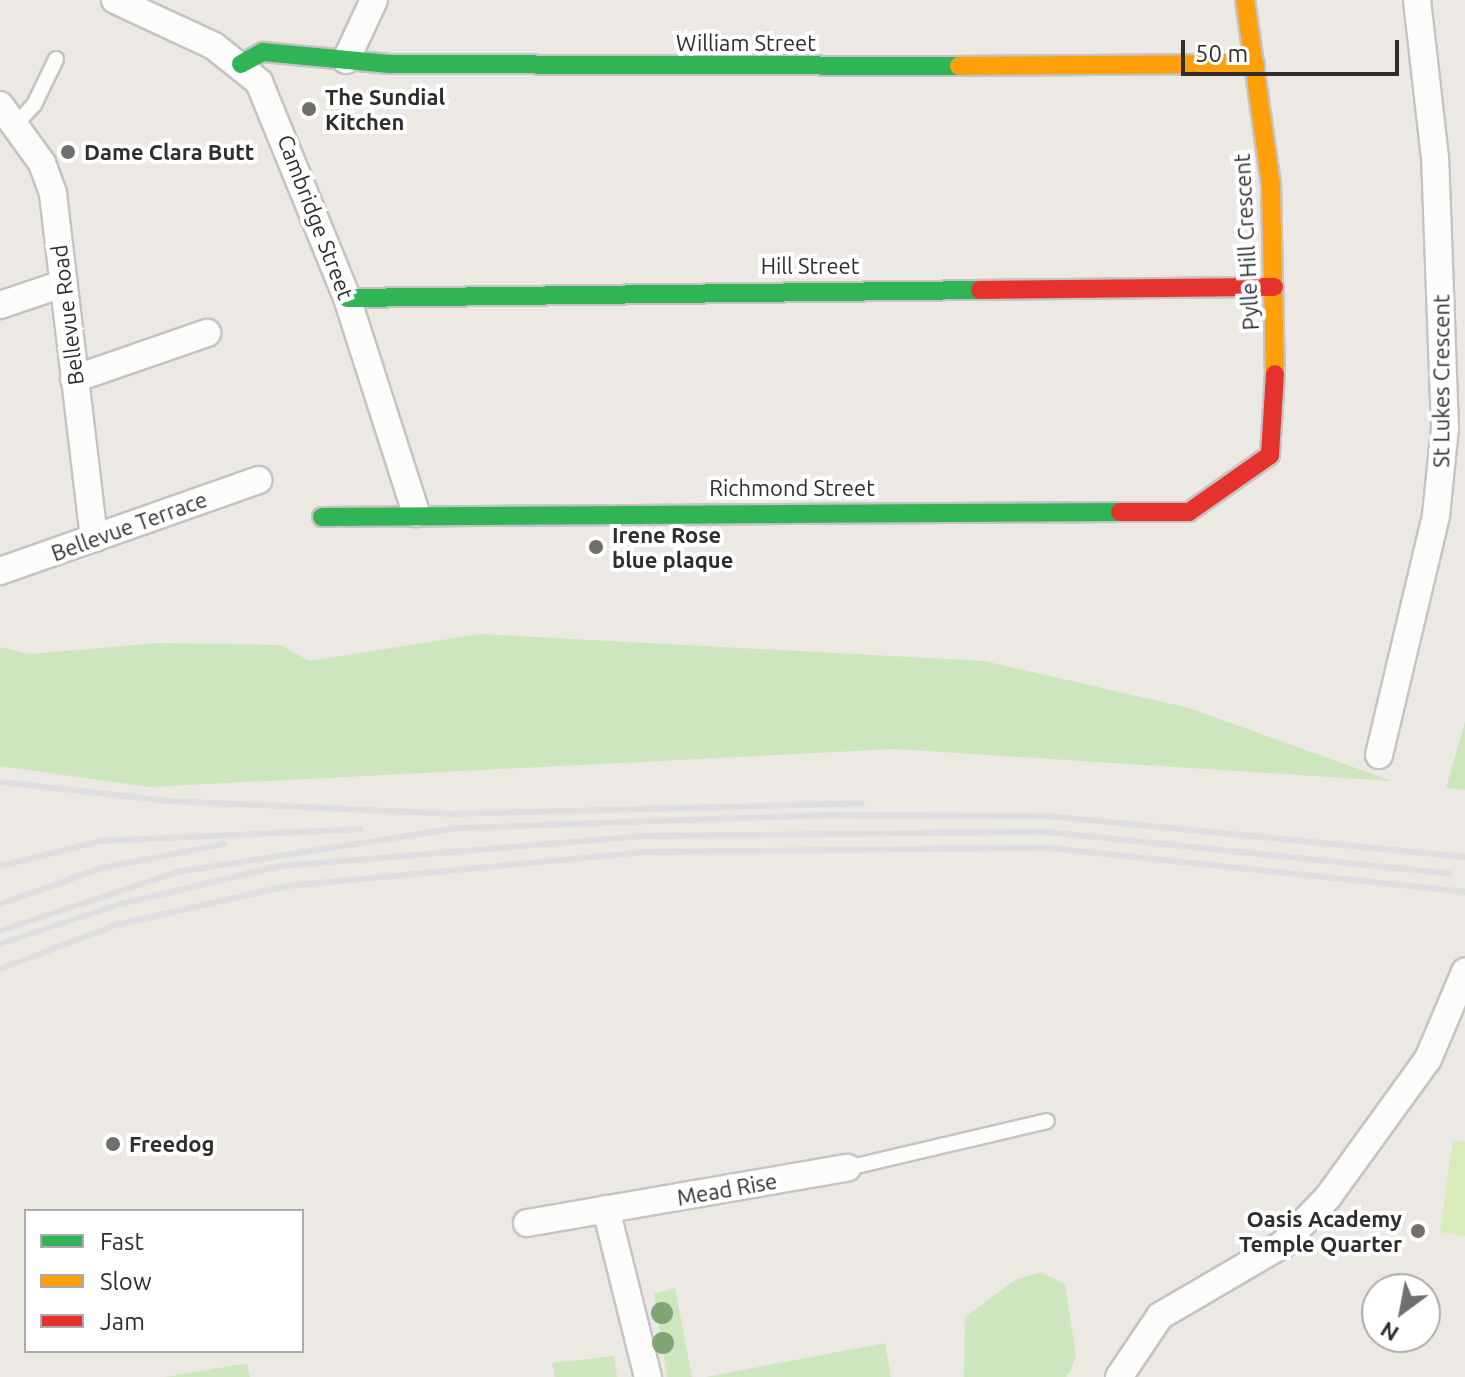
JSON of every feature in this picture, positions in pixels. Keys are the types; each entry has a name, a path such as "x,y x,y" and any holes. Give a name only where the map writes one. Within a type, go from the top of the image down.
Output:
{"street":[{"path":"346,60 374,0"},
{"name":"Pylle Hill Crescent","path":"1245,0 1271,186 1274,287 1276,427 1270,455 1252,475"},
{"name":"St Lukes Crescent","path":"1379,755 1436,515 1445,428 1435,158 1417,0"},
{"name":"Cambridge Street","path":"122,1 241,64 274,110 347,298 416,513"},
{"name":"William Street","path":"241,64 263,52 346,60 730,68 1255,64"},
{"name":"Bellevue Road","path":"8,115 53,194 94,539"},
{"path":"0,305 62,284"},
{"name":"Hill Street","path":"347,298 1274,287"},
{"path":"74,379 207,333"},
{"name":"Richmond Street","path":"322,517 416,513 1189,512 1252,475"},
{"name":"Bellevue Terrace","path":"0,571 258,480"},
{"path":"1119,1377 1160,1316 1283,1244 1328,1197 1428,1059 1464,976"},
{"name":"Mead Rise","path":"527,1223 847,1168"},
{"path":"606,1209 648,1377"}],"lane":[{"path":"8,115 34,105 56,59"},
{"path":"847,1168 1047,1121"}],"green space":[{"path":"480,634 984,661 1189,708 1392,781 895,749 149,787 0,766 0,647 29,654 159,643 281,645 309,661"},
{"path":"1465,722 1465,790 1446,788"},
{"path":"1453,1140 1465,1142 1465,1236 1440,1232"},
{"path":"1041,1272 1065,1284 1076,1356 1066,1377 964,1377 965,1317 1015,1280"},
{"path":"675,1288 692,1377 667,1377 654,1294"},
{"path":"885,1343 891,1377 706,1377"},
{"path":"614,1356 617,1377 555,1377 552,1363"},
{"path":"247,1364 250,1377 165,1377 236,1365"}],"railway":[{"path":"0,782 169,801 454,814 862,803"},
{"path":"0,931 177,872 458,828 828,815 1047,816 1465,857"},
{"path":"0,866 100,841 361,829"},
{"path":"0,944 120,904 281,866 645,836 1047,832 1450,874"},
{"path":"0,904 102,868 224,844"},
{"path":"0,969 116,925 287,886 645,852 1049,848 1465,892"}],"traffic: fast":[{"path":"241,64 263,52 389,64 959,66"},
{"path":"347,298 980,290"},
{"path":"322,517 1120,512"}],"traffic: slow":[{"path":"1245,0 1271,186 1275,374"},
{"path":"959,66 1255,64"}],"traffic: jam":[{"path":"980,290 1274,287"},
{"path":"1120,512 1189,512 1270,455 1275,374"}],"place":[{"name":"The Sundial Kitchen","path":"309,109"},
{"name":"Dame Clara Butt","path":"68,152"},
{"name":"Irene Rose blue plaque","path":"596,547"},
{"name":"Freedog","path":"113,1144"},
{"name":"Oasis Academy Temple Quarter","path":"1418,1231"}]}
